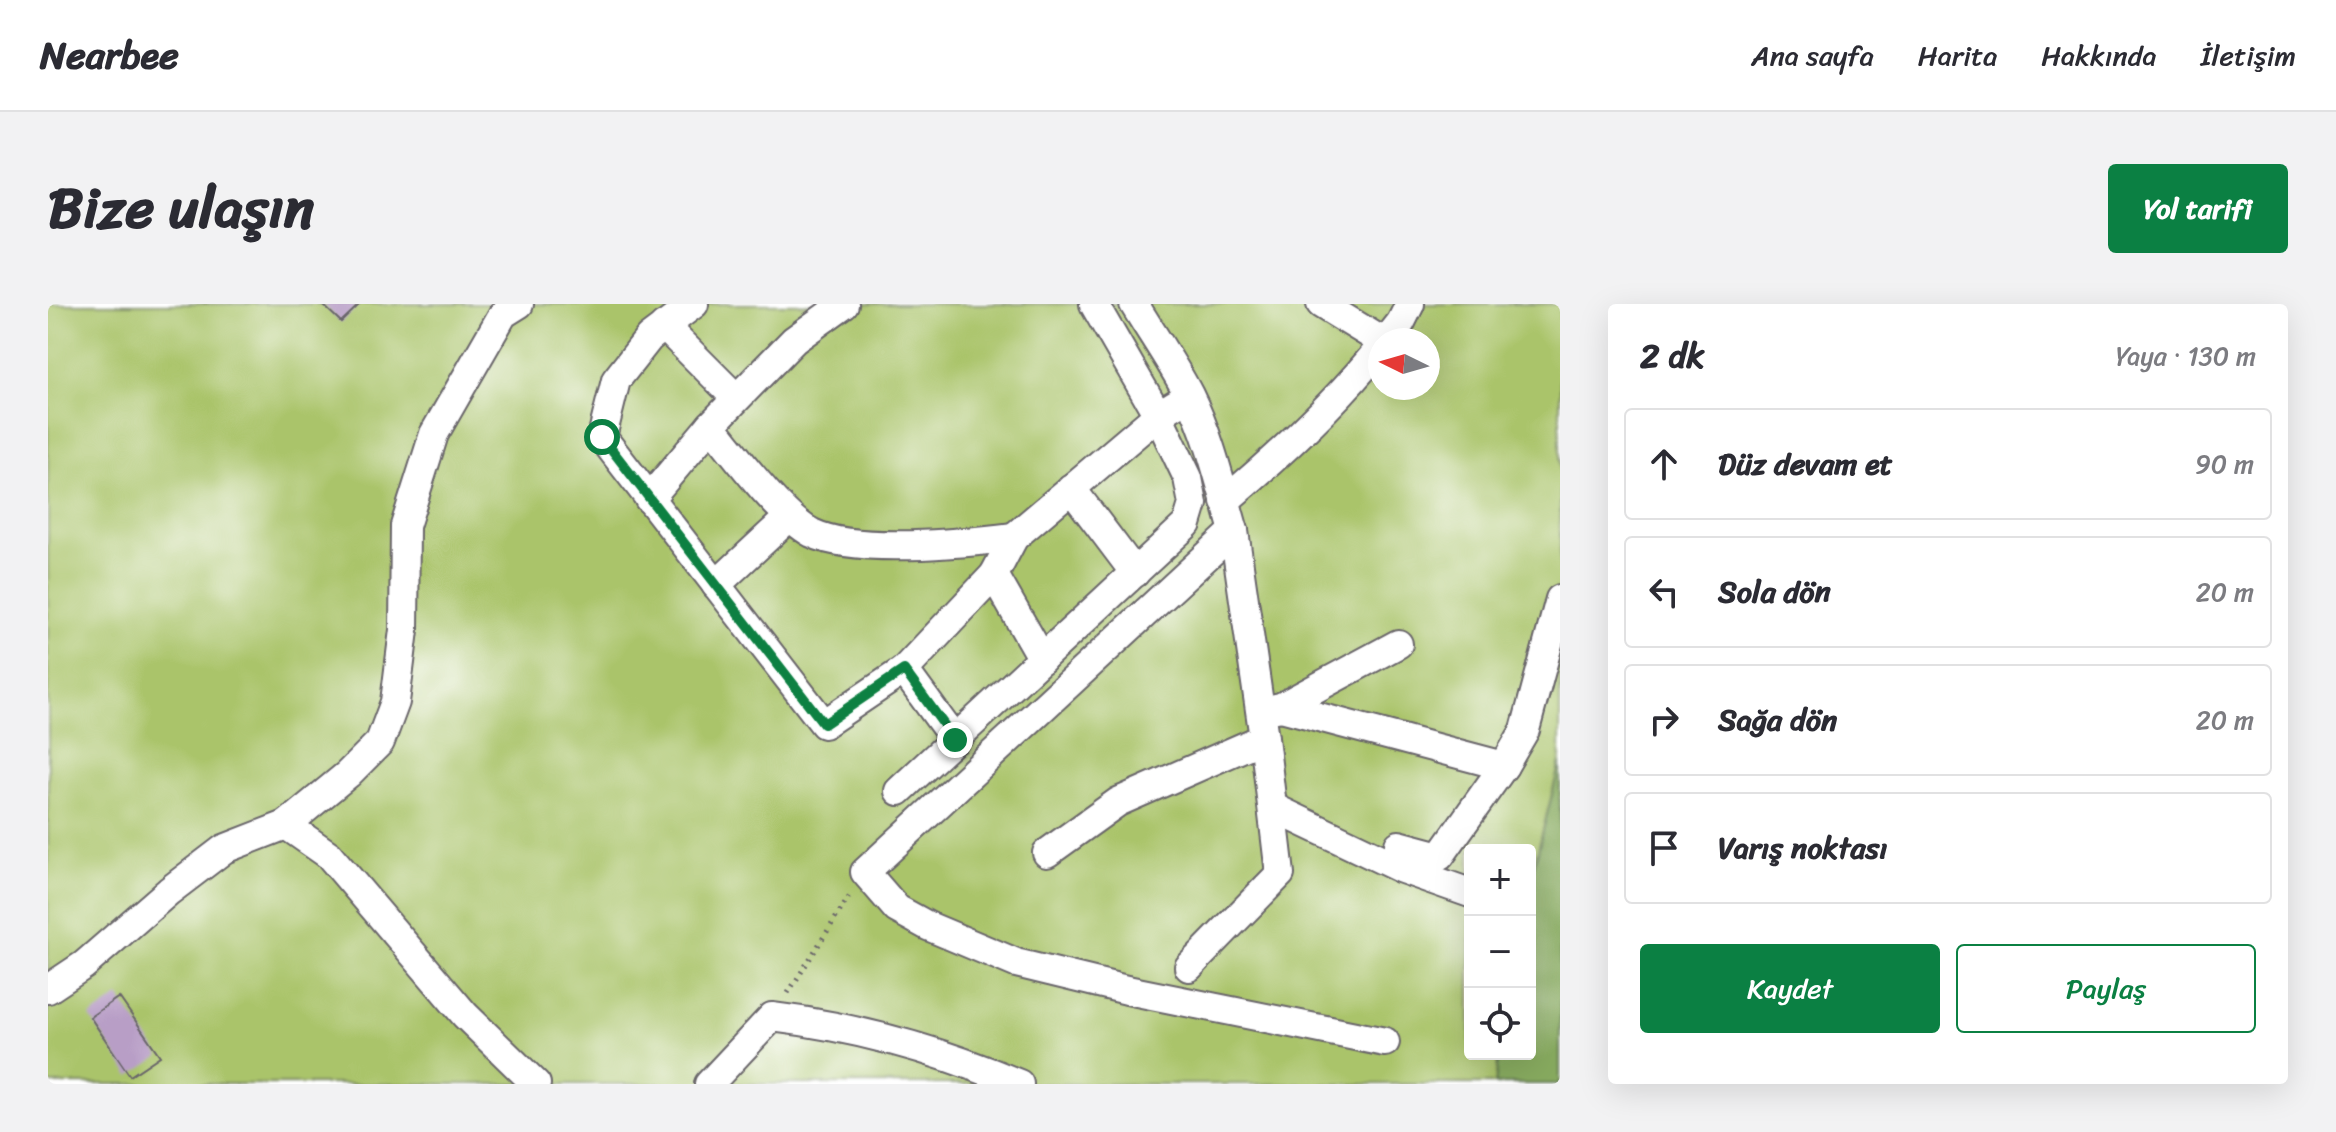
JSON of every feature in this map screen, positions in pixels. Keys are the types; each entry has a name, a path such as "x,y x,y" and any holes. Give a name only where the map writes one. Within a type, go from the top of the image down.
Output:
{"street":[{"path":"48,989 84,965 169,891 224,849 286,825 348,774 380,742 395,702 402,644 405,526 434,434 503,314 519,304"},
{"path":"694,304 649,338 616,380 602,437 824,724 904,670 994,575 1014,537 1158,415 1189,396"},
{"path":"899,791 1187,524 1193,504 1188,478 1158,415 1094,304"},
{"path":"1134,304 1189,396 1225,501 1234,531 1269,718 1280,874 1189,967"},
{"path":"1321,304 1368,333"},
{"path":"1396,328 1410,304"},
{"path":"649,499 736,398 794,340 836,306"},
{"path":"664,326 736,398"},
{"path":"1225,501 1286,450 1368,363"},
{"path":"711,425 789,517 812,533 843,543 954,544 1014,537"},
{"path":"1071,488 1135,573"},
{"path":"716,585 789,517"},
{"path":"1234,531 865,872 897,909 928,926 1016,963 1127,990 1385,1042"},
{"path":"994,575 1042,659"},
{"path":"1399,845 1440,856 1504,766 1525,730 1560,599"},
{"path":"1047,853 1118,802 1398,644"},
{"path":"904,670 955,740"},
{"path":"1269,718 1504,766"},
{"path":"1274,808 1402,869 1464,891"},
{"path":"286,825 329,855 465,1015 536,1084"},
{"path":"709,1084 772,1017 810,1022 963,1060 1019,1084"}],"path":[{"path":"772,1017 865,872"}],"green space":[{"path":"48,304 1560,304 1560,1084 48,1084"},
{"path":"1560,762 1560,1084 1495,1084 1498,1060 1536,1060 1536,858"}],"building":[{"path":"322,304 360,304 341,322"},
{"path":"119,997 160,1056 130,1076 90,1017"}],"route":[{"path":"602,437 824,724 904,670 955,740"}]}
